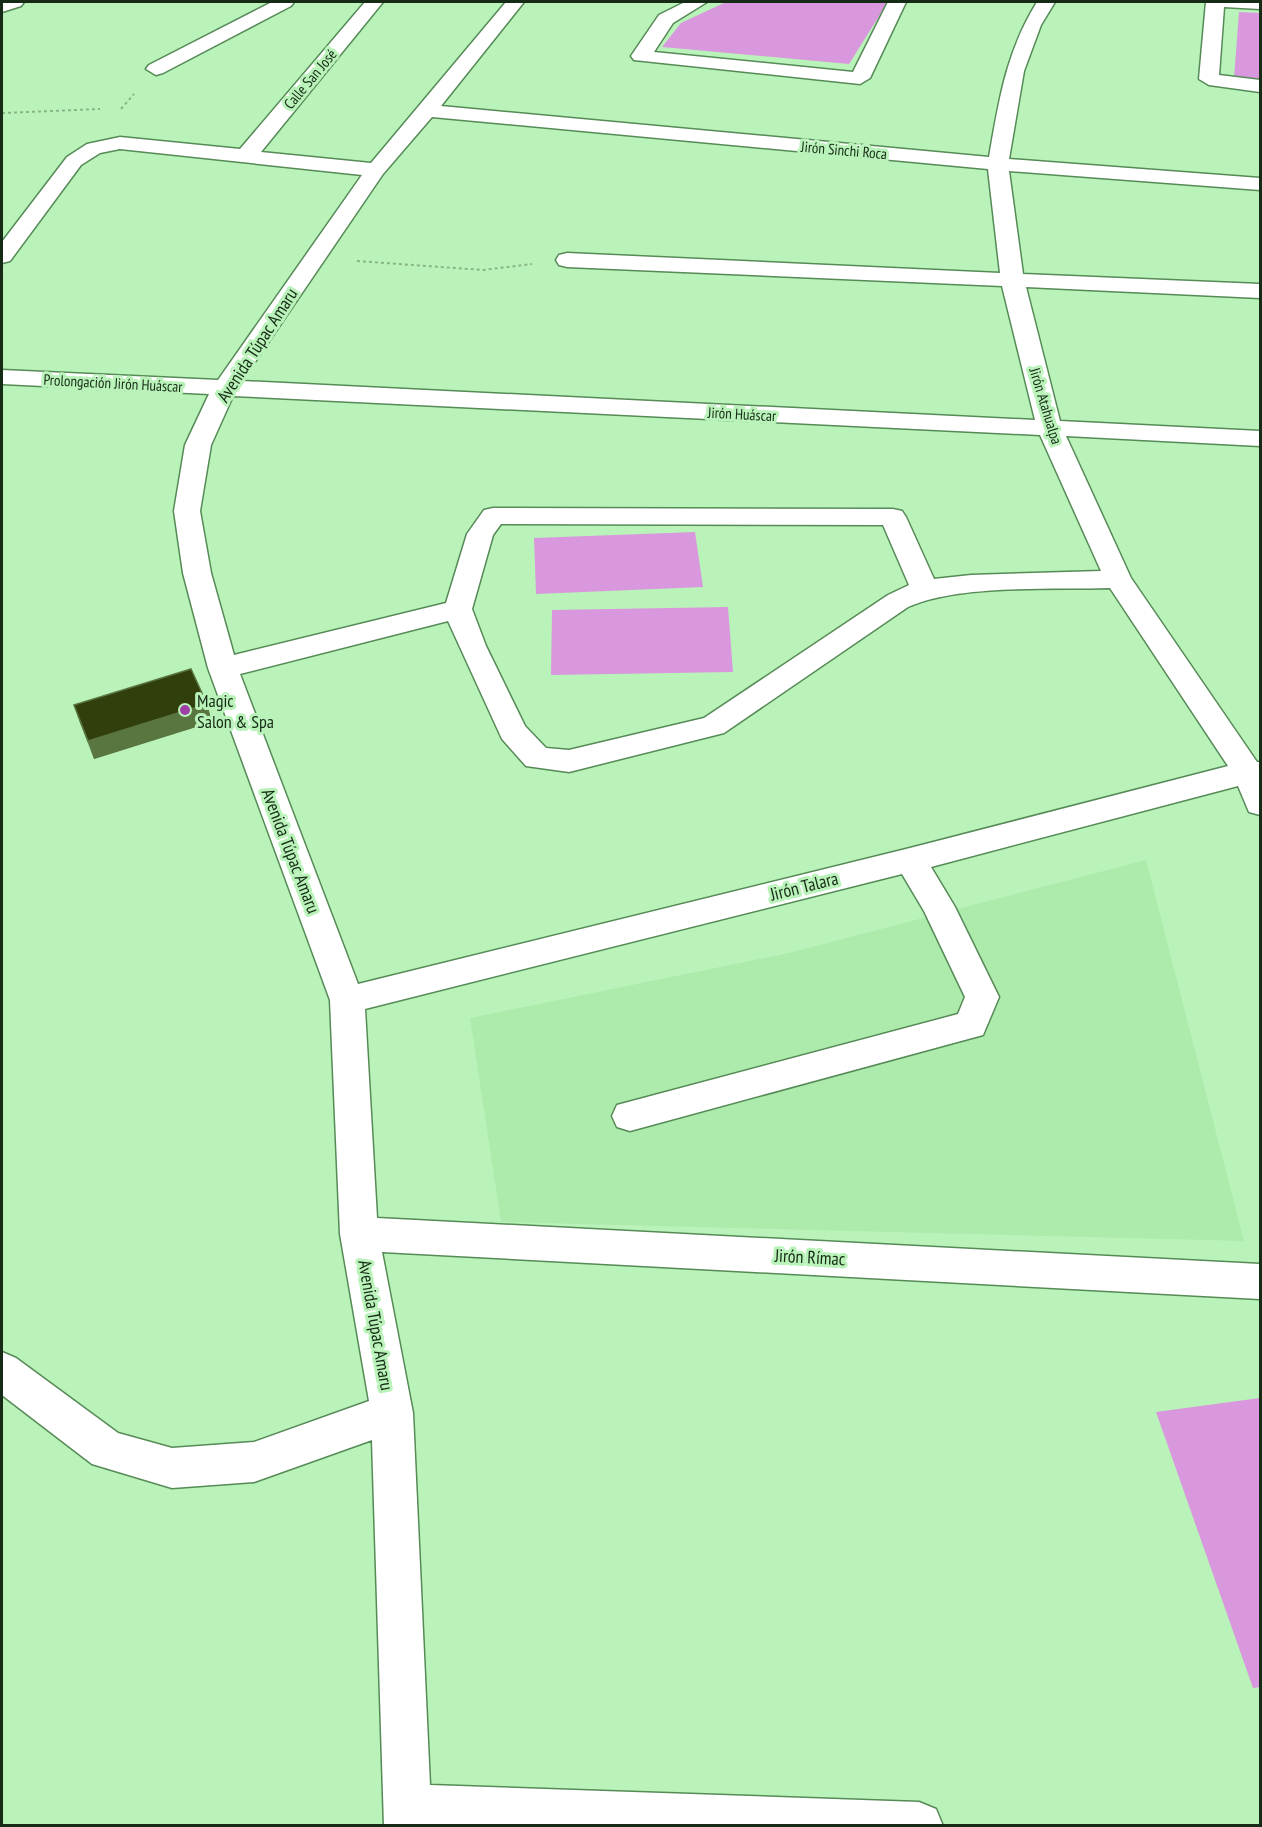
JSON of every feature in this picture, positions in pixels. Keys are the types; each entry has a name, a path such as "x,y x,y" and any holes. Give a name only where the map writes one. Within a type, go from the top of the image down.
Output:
{"street":[{"path":"2,7 15,2"},
{"path":"156,69 285,2"},
{"name":"Calle San José","path":"246,156 374,2"},
{"name":"Avenida Túpac Amaru","path":"407,1817 392,1413 359,1234 347,1000 223,668 197,573 187,511 198,445 224,389 376,170 515,2"},
{"path":"698,2 666,19 640,56 860,78 897,2"},
{"name":"Jirón Atahualpa","path":"1046,2 1032,25 1014,71 998,164 1012,279 1050,429 1118,579 1254,772 1260,804"},
{"path":"1215,2 1209,78 1260,86"},
{"path":"1224,2 1260,4"},
{"name":"Jirón Sinchi Roca","path":"427,111 998,164 1260,184"},
{"path":"2,256 74,161 94,148 120,143 376,170"},
{"path":"2,220 30,222"},
{"path":"567,260 1260,291"},
{"name":"Prolongación Jirón Huáscar","path":"2,377 224,389"},
{"name":"Jirón Huáscar","path":"224,389 1260,438"},
{"path":"925,589 893,517 493,516 480,534 458,609 472,646 513,732 537,758 569,761 713,726 898,601 925,589 971,584 1118,579"},
{"path":"223,668 458,609"},
{"name":"Jirón Talara","path":"347,1000 1254,772"},
{"path":"630,1116 971,1025 982,997 939,907 910,860"},
{"name":"Jirón Rímac","path":"359,1234 1260,1281"},
{"path":"2,1371 107,1450 172,1468 254,1462 392,1413"},
{"path":"407,1817 919,1826"}],"path":[{"path":"120,143 121,108 156,69"},
{"path":"2,113 121,108"},
{"path":"315,258 483,270 567,260"}],"shaded area":[{"path":"726,2 888,2 849,64 662,47 681,23"},
{"path":"1239,12 1260,13 1260,80 1234,78"},
{"path":"695,532 703,587 536,594 534,538"},
{"path":"728,607 733,672 551,675 552,610"},
{"path":"1146,860 1244,1241 501,1222 470,1018 789,953"},
{"path":"1260,1398 1260,1687 1253,1688 1156,1412"}],"building":[{"path":"191,669 207,704 88,741 74,705"}],"place":[{"name":"Magic Salon & Spa","path":"185,710"}]}
